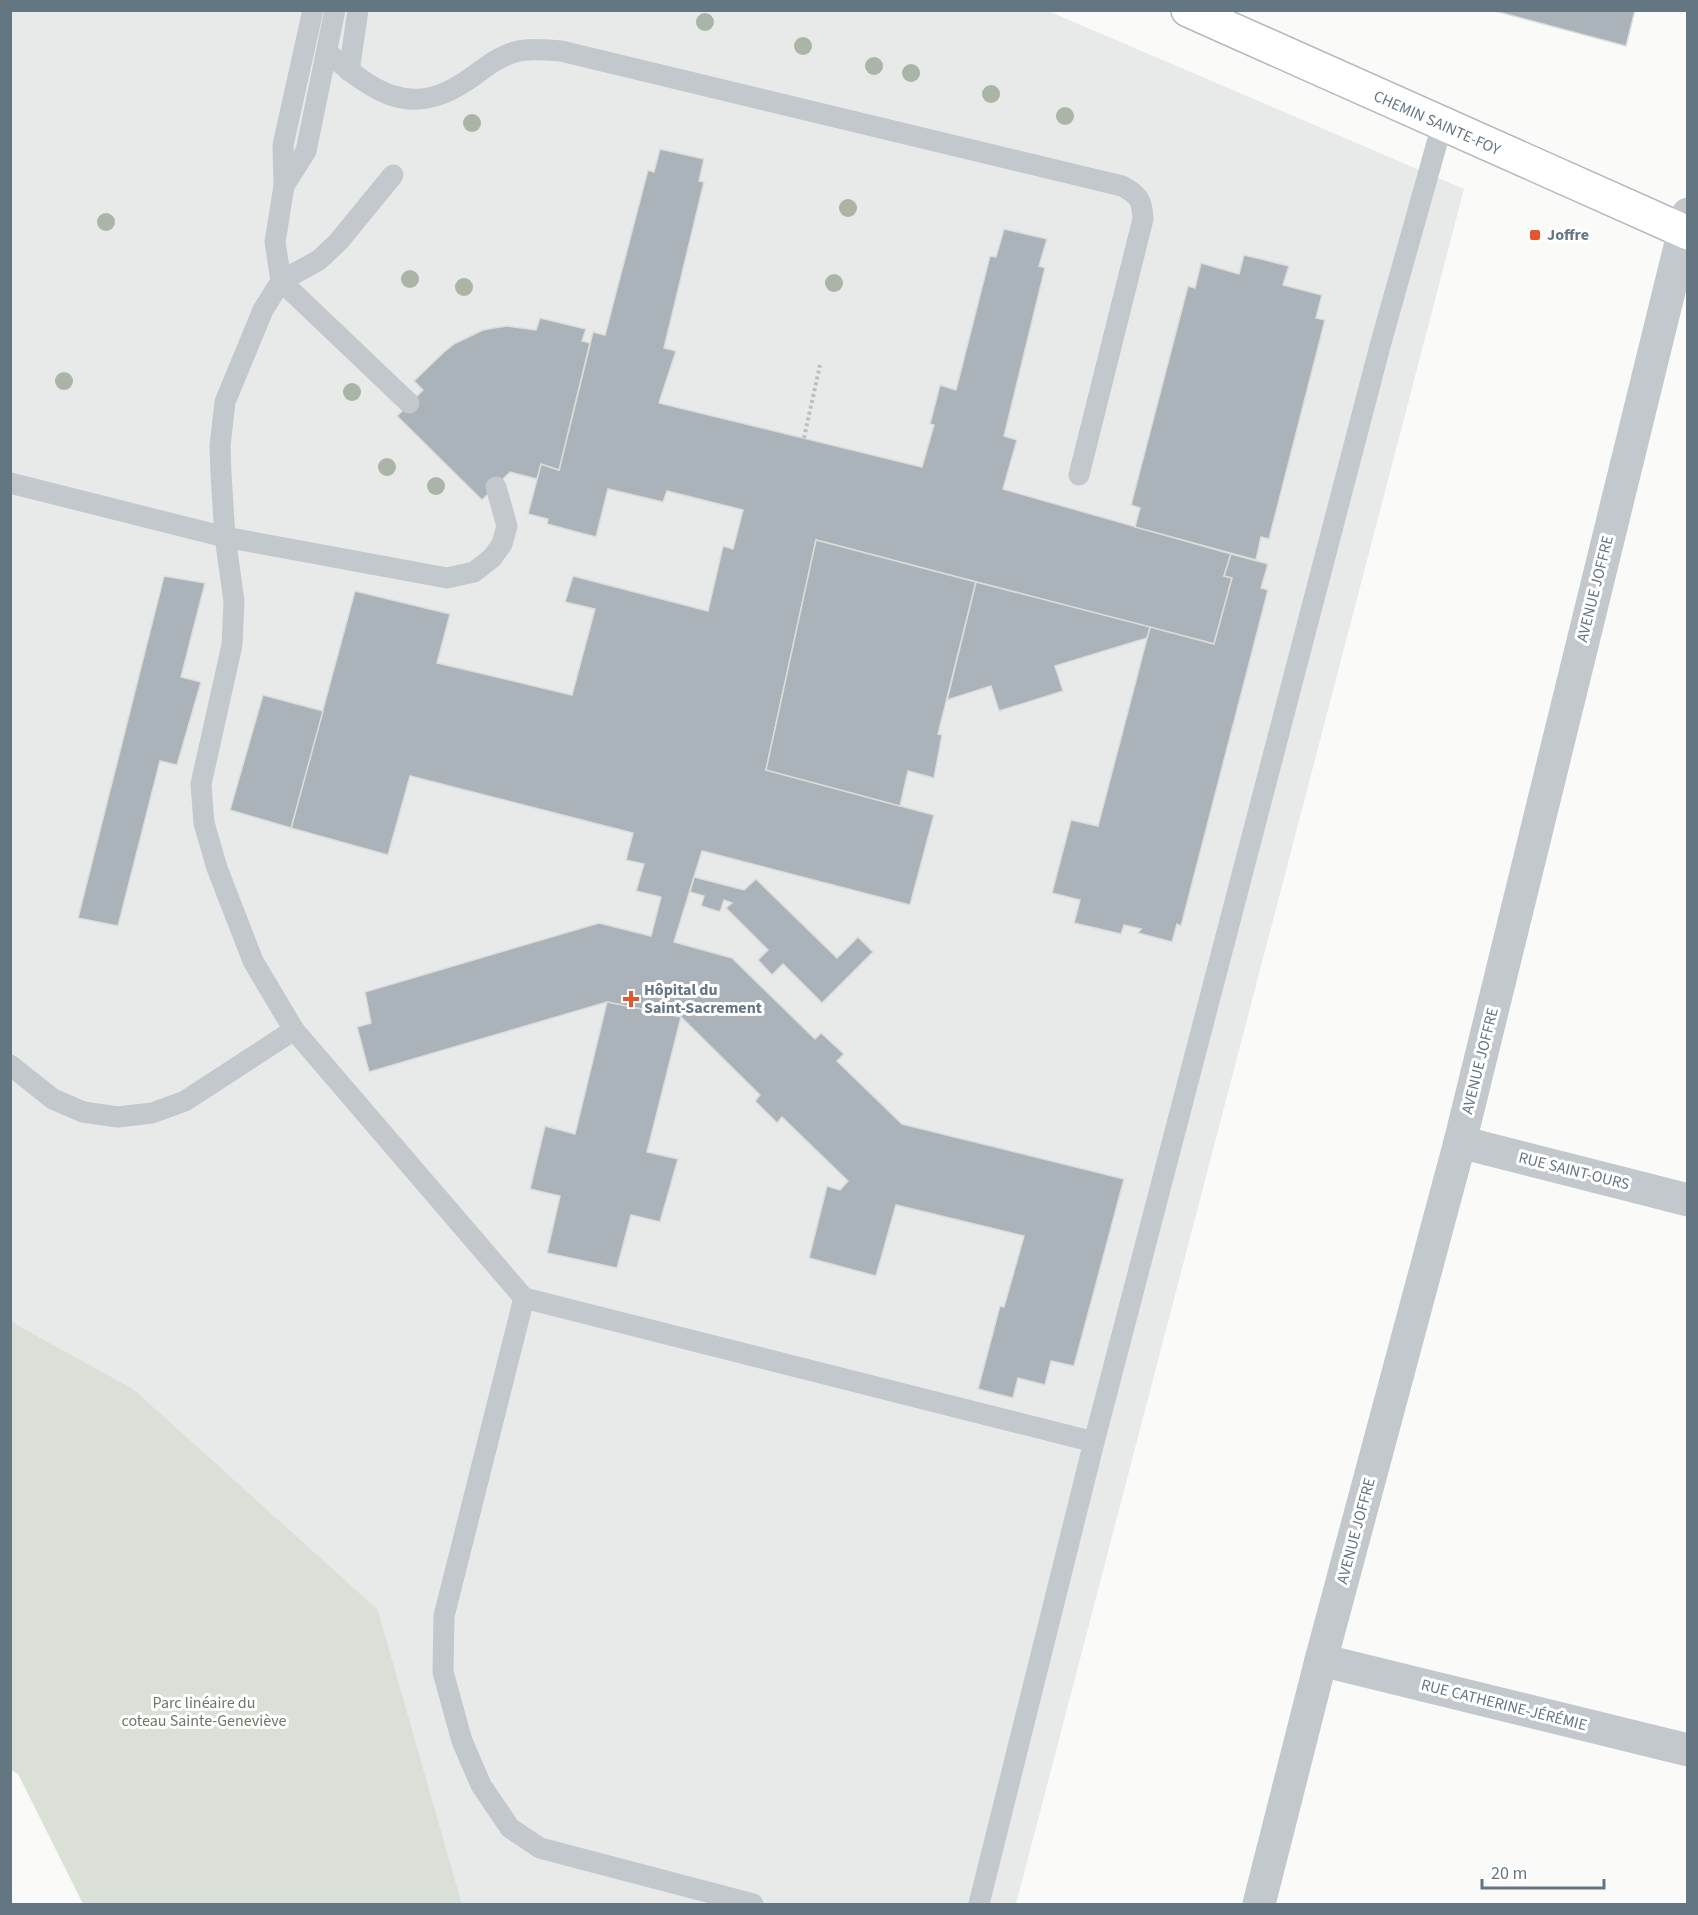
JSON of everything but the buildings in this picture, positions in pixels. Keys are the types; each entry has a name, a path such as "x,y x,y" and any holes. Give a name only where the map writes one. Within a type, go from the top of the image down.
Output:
{"main road":[{"name":"CHEMIN SAINTE-FOY","path":"1188,10 1443,125 1686,226"}],"street":[{"name":"AVENUE JOFFRE","path":"1259,1905 1321,1660 1460,1142 1686,226"},
{"name":"RUE SAINT-OURS","path":"1460,1142 1688,1200"},
{"name":"RUE CATHERINE-JÉRÉMIE","path":"1321,1660 1688,1750"}],"lane":[{"path":"313,10 283,145 284,186 275,242 281,281 409,404"},
{"path":"284,186 306,151 328,53 335,10"},
{"path":"349,71 358,10"},
{"path":"328,53 369,86 387,95 410,100 434,98 457,87 513,52 561,51 1122,186 1135,192 1142,204 1143,219 1079,475"},
{"path":"979,1905 1094,1442 1380,346 1443,125"},
{"path":"393,175 339,241 319,260 281,281 263,310 225,402 220,446 225,537 234,601 232,645 201,784 204,823 217,868 254,961 294,1030 524,1298 1094,1442"},
{"path":"10,483 225,537 447,578 474,572 492,558 502,544 507,526 496,487"},
{"path":"10,1065 53,1099 82,1112 118,1117 152,1113 185,1101 294,1030"},
{"path":"524,1298 444,1616 443,1672 462,1742 482,1785 510,1828 540,1848 753,1905"}],"path":[{"path":"804,438 820,365"}],"shaded area":[{"name":"Hôpital du Saint-Sacrement","path":"12,11 1048,11 1464,189 1016,1904 462,1904 378,1610 11,1409"}],"green space":[{"name":"Parc linéaire du coteau Sainte-Geneviève","path":"10,1320 133,1389 378,1610 462,1904 83,1904 18,1774 11,1770"}],"place":[{"name":"Joffre","path":"1535,235"},
{"name":"Hôpital du Saint-Sacrement","path":"631,999"}]}
